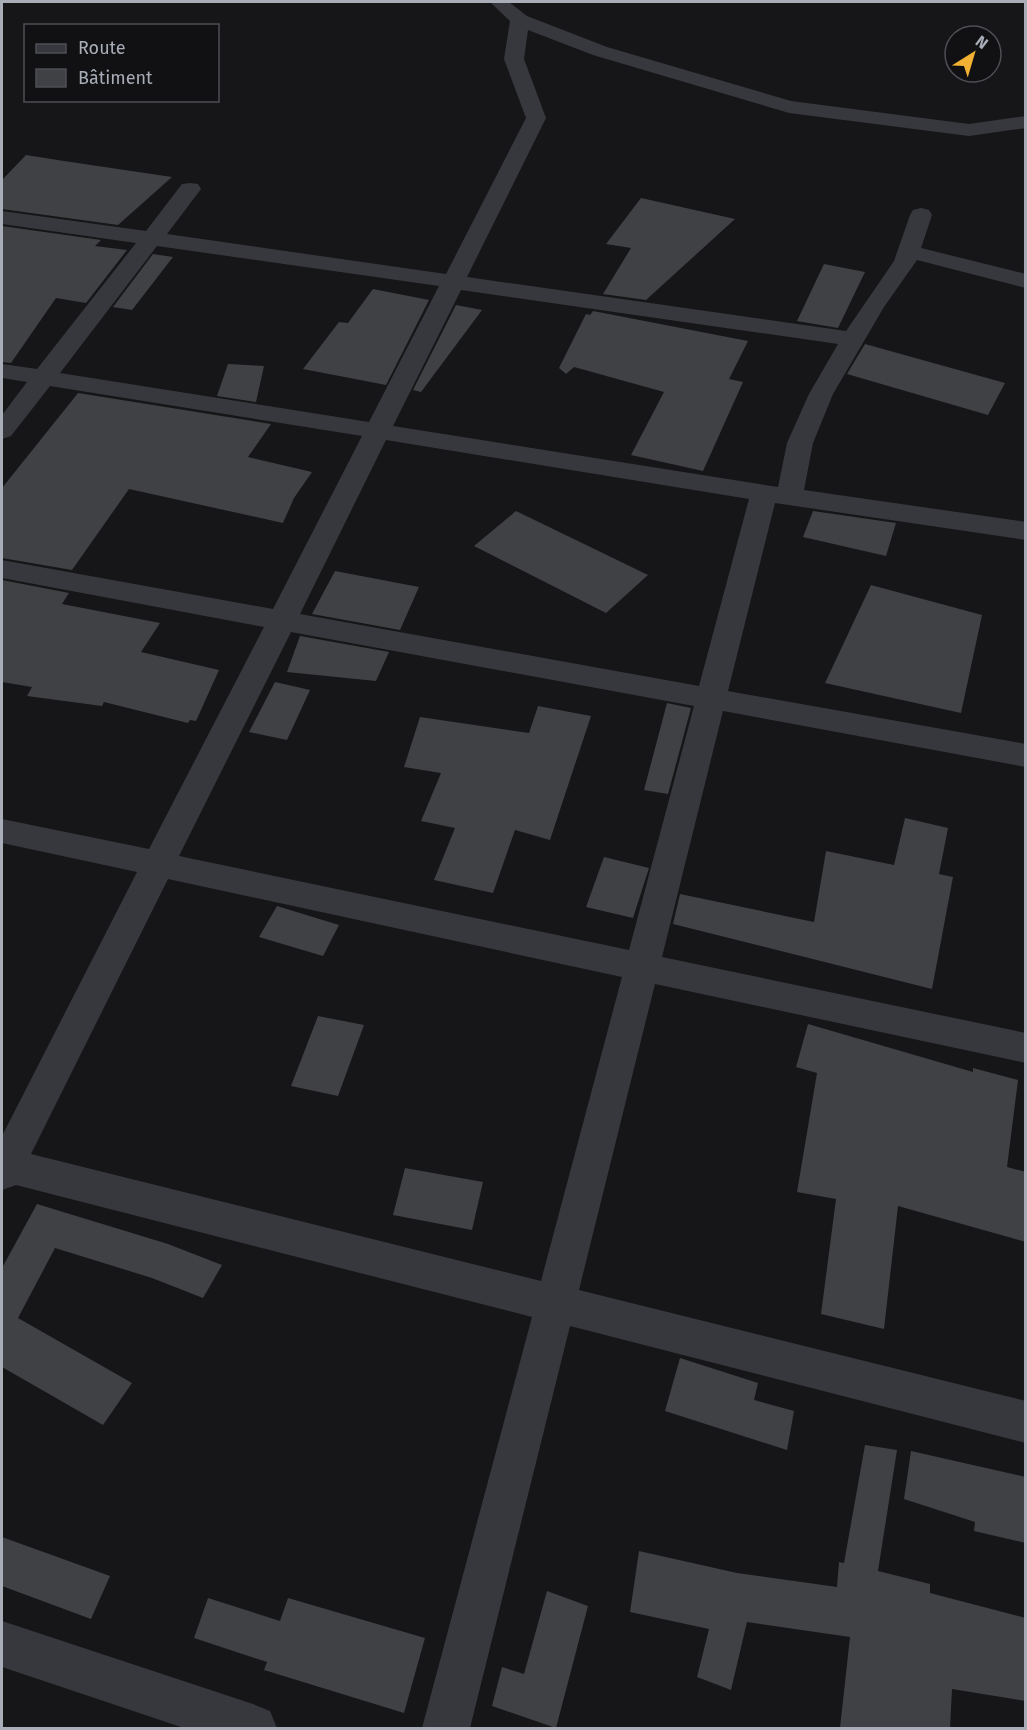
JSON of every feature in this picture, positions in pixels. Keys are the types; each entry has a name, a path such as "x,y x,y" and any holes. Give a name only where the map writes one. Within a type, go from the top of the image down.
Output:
{"street":[{"path":"1026,122 969,130 789,107 600,51 509,11 514,59 536,118 3,1168 1026,1422"},
{"path":"2,431 190,189"},
{"path":"446,1728 711,699 777,494 821,394 873,306 905,262 921,215"},
{"path":"2,217 854,339"},
{"path":"909,251 1026,281"},
{"path":"2,371 777,494 1026,531"},
{"path":"2,568 1026,756"},
{"path":"2,831 1026,1048"},
{"path":"2,1644 254,1728"}],"building":[{"path":"26,155 172,177 118,225 2,209 2,180"},
{"path":"641,198 735,219 646,300 603,294 631,248 606,244"},
{"path":"2,226 101,240 95,246 127,250 86,303 56,298 11,363 2,362"},
{"path":"153,254 173,257 132,310 113,307"},
{"path":"824,264 865,272 838,328 797,321"},
{"path":"373,289 429,300 386,385 303,369 339,322 348,323"},
{"path":"456,305 482,310 421,392 413,390"},
{"path":"593,311 748,341 729,379 743,382 703,471 631,455 664,392 574,367 566,374 559,368 586,314 590,315"},
{"path":"865,344 1005,383 988,415 847,374"},
{"path":"228,364 264,366 256,402 217,396"},
{"path":"78,393 271,424 248,457 312,472 294,498 283,523 129,489 72,570 2,558 2,488"},
{"path":"516,511 648,575 606,613 474,546"},
{"path":"813,511 896,523 886,556 803,537"},
{"path":"335,571 419,587 400,630 312,614"},
{"path":"2,580 69,593 62,604 160,623 141,652 219,670 196,721 190,720 188,723 104,702 102,706 27,696 32,687 2,682"},
{"path":"871,585 982,615 961,713 825,683"},
{"path":"300,636 389,652 376,681 287,672"},
{"path":"275,682 310,690 287,740 249,732"},
{"path":"667,703 691,708 668,794 644,790"},
{"path":"538,706 591,716 550,840 515,830 493,893 434,880 455,828 421,821 441,773 404,767 420,717 529,733"},
{"path":"905,818 948,828 939,874 953,877 932,989 673,924 680,894 814,922 826,851 894,865"},
{"path":"604,857 649,868 633,918 586,907"},
{"path":"277,906 339,925 323,956 259,937"},
{"path":"318,1016 364,1025 338,1096 291,1086"},
{"path":"808,1024 973,1072 973,1068 1018,1080 1007,1167 1026,1172 1026,1242 898,1206 884,1329 821,1314 836,1199 797,1192 817,1073 796,1067"},
{"path":"405,1168 483,1182 472,1230 393,1215"},
{"path":"37,1204 168,1244 222,1265 203,1298 152,1278 55,1248 18,1318 132,1383 103,1425 2,1367 2,1268"},
{"path":"680,1358 758,1383 754,1400 794,1411 787,1450 665,1411"},
{"path":"865,1445 897,1450 878,1571 930,1584 930,1593 1026,1618 1026,1701 952,1689 950,1728 840,1728 850,1637 747,1622 731,1690 697,1677 709,1629 630,1612 639,1551 737,1573 837,1587 839,1562 844,1563"},
{"path":"911,1451 1026,1477 1026,1543 974,1531 975,1522 904,1499"},
{"path":"2,1537 110,1576 91,1619 2,1586"},
{"path":"547,1591 588,1606 556,1728 492,1706 502,1667 524,1674"},
{"path":"208,1598 280,1621 288,1598 425,1638 404,1713 264,1670 267,1662 194,1638"}]}
